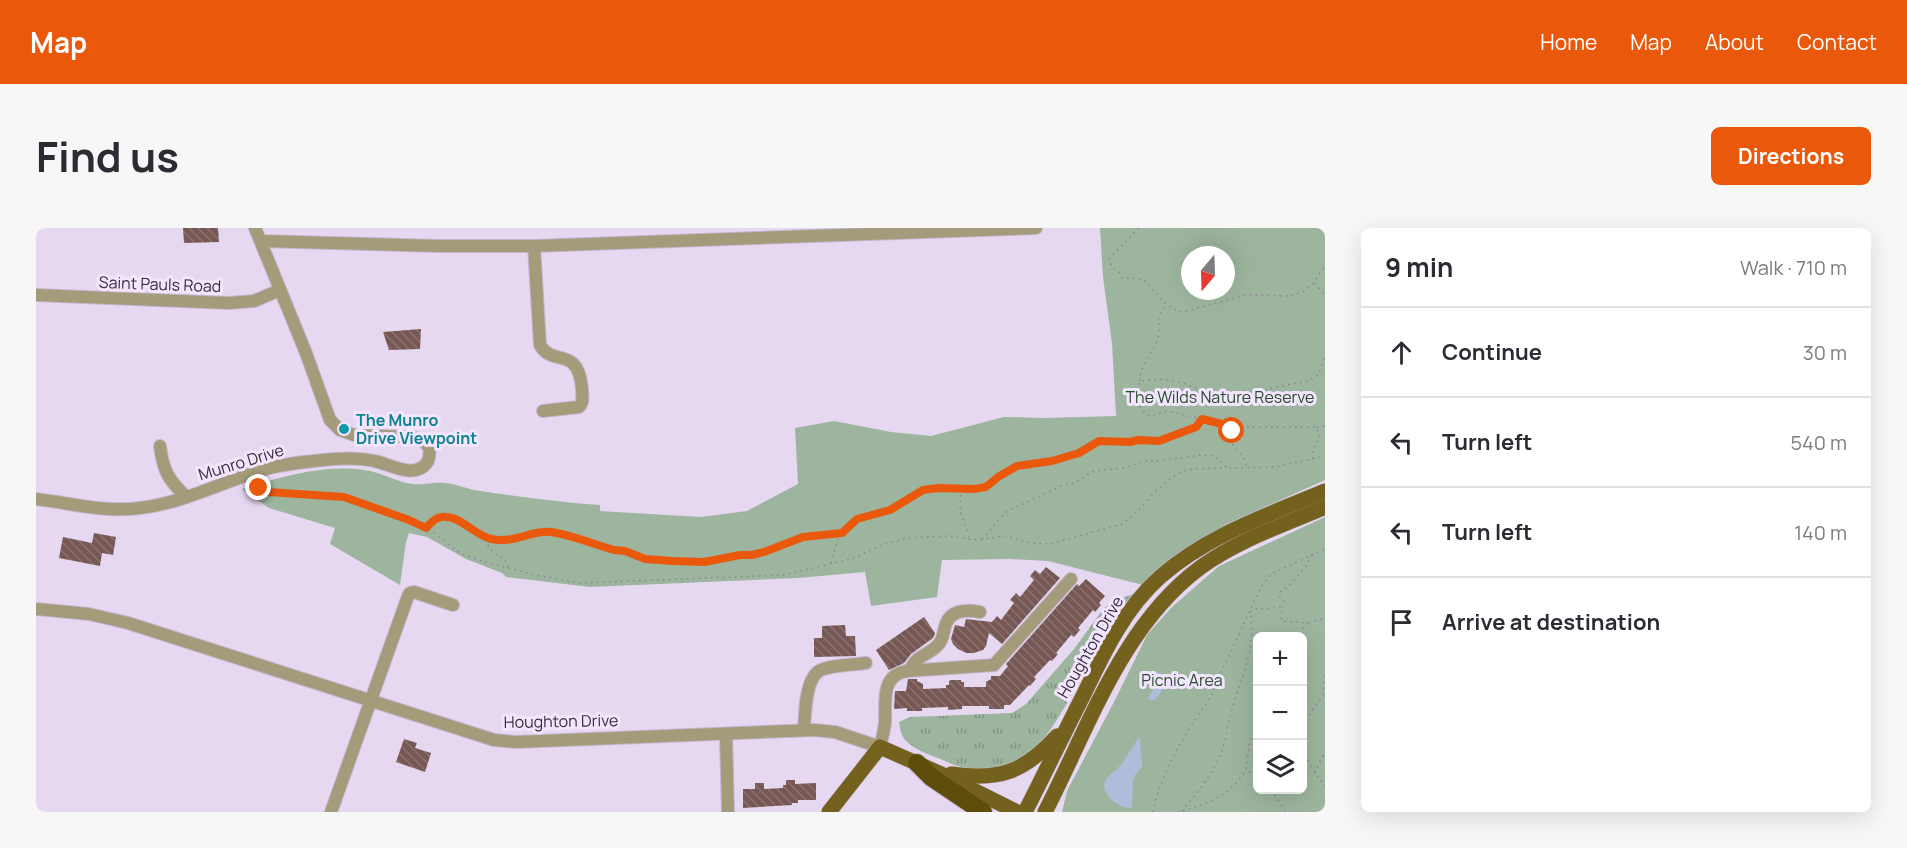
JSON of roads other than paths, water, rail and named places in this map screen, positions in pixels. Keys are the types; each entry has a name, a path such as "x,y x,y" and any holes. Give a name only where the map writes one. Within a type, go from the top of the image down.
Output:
{"highway":[{"path":"917,763 931,777 983,812"}],"main road":[{"name":"Houghton Drive","path":"1025,812 1115,633 1134,605 1160,577 1184,558 1219,536 1325,491"},
{"name":"Houghton Drive","path":"1045,812 1102,696 1150,616 1166,597 1203,566 1231,548 1325,507"},
{"path":"939,773 981,777 1007,774 1034,759 1066,728"},
{"name":"Houghton Drive","path":"880,747 939,773 1017,812"},
{"path":"829,812 880,747"},
{"path":"1058,812 1058,800 1065,773"}],"street":[{"name":"Munro Drive","path":"36,500 122,509 153,506 186,497 265,469 306,461 354,458 377,461 402,469 412,470 424,466 429,459 429,447 418,438 354,435 340,430 333,424 327,415 306,353 255,228"},
{"path":"261,241 534,246 744,233 1036,228"},
{"path":"534,246 540,345 546,352 566,359 578,369 581,374 583,401 579,407 543,411"},
{"name":"Saint Pauls Road","path":"36,295 229,303 254,301 280,290"},
{"path":"160,446 162,461 169,480 186,497"},
{"path":"880,747 885,723 884,694 889,681 897,674 910,670 994,665 1071,579"},
{"path":"332,812 410,593 414,592 453,605"},
{"name":"Houghton Drive","path":"36,609 89,615 128,623 480,737 500,741 804,730 835,732 880,747"},
{"path":"910,670 916,659 939,644 945,625 953,614 961,610 980,612"},
{"path":"804,730 806,705 813,676 819,670 866,663"},
{"path":"726,734 728,812"}],"water":[{"path":"1156,673 1167,676 1169,681 1155,700 1150,700 1148,698 1156,685"},
{"path":"1140,737 1142,767 1135,775 1133,782 1132,808 1127,808 1112,800 1104,786 1107,777 1121,764"}],"place":[{"name":"The Munro Drive Viewpoint","path":"344,429"}],"park label":[{"name":"The Wilds Nature Reserve","path":"1220,397"},
{"name":"Picnic Area","path":"1182,680"}]}
